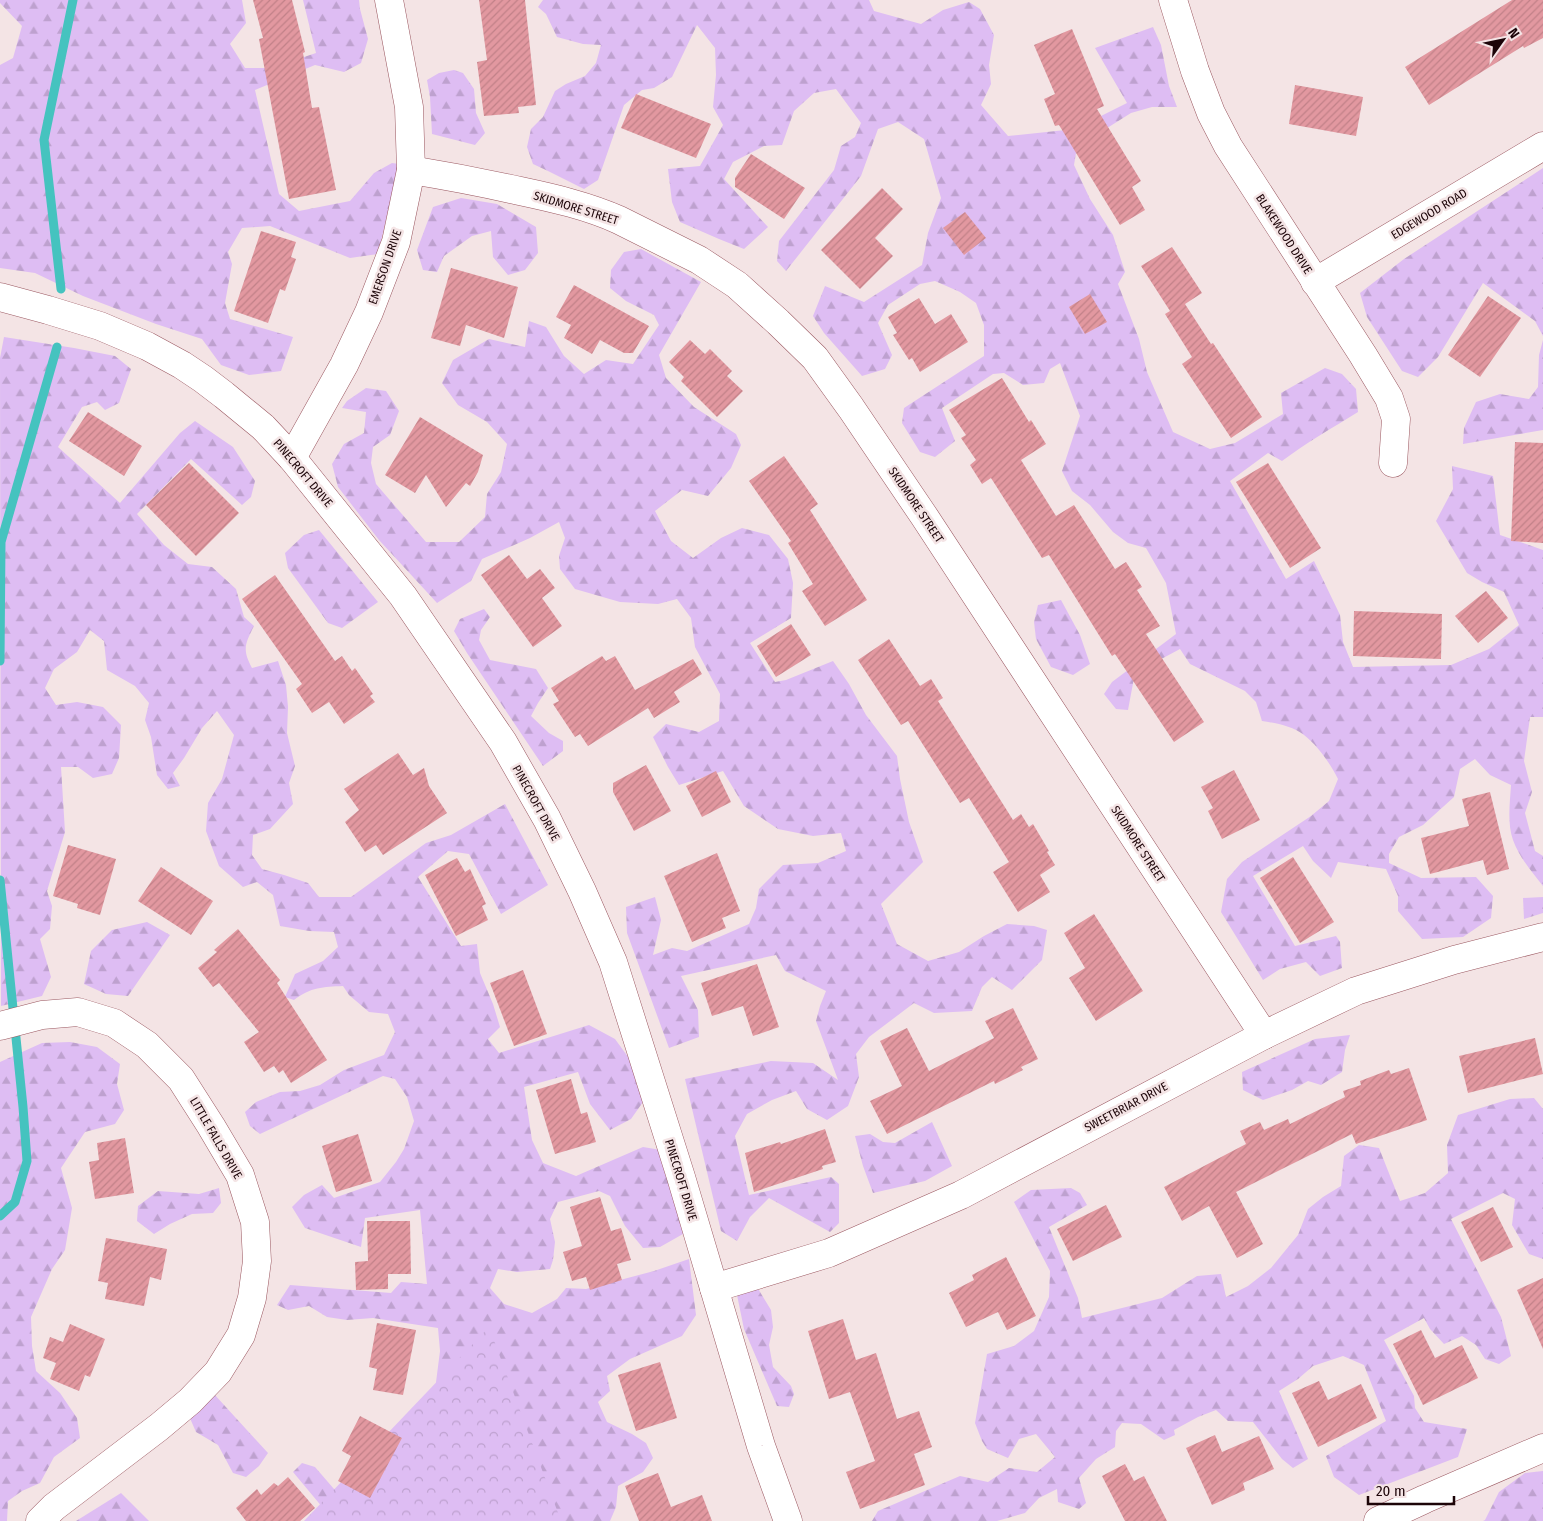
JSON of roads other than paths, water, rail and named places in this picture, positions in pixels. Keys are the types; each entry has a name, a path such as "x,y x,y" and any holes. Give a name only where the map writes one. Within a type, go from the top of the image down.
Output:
{"street":[{"name":"EMERSON DRIVE","path":"292,458 344,365 369,312 396,242 411,170 409,107 389,0"},
{"name":"BLAKEWOOD DRIVE","path":"1173,0 1195,71 1211,113 1228,146 1390,398 1396,419 1393,463"},
{"name":"EDGEWOOD ROAD","path":"1315,282 1543,146"},
{"name":"SKIDMORE STREET","path":"411,170 456,177 558,199 608,215 699,260 737,285 815,358 928,523 1264,1036"},
{"name":"PINECROFT DRIVE","path":"0,297 100,326 148,346 182,365 224,395 262,427 292,458 403,596 503,742 547,819 582,891 613,962 761,1446 788,1521"},
{"name":"SWEETBRIAR DRIVE","path":"714,1288 829,1253 944,1202 1264,1036 1356,991 1454,960 1543,937"},
{"name":"LITTLE FALLS DRIVE","path":"0,1026 42,1015 78,1012 114,1023 148,1045 181,1079 211,1126 240,1175 255,1222 257,1261 252,1298 241,1335 218,1372 190,1401 154,1431 54,1507 40,1521"},
{"path":"1378,1521 1543,1448"}],"waterway":[{"path":"61,289 44,140 73,0"},
{"path":"0,661 1,542 57,347"},
{"path":"0,880 27,1161 15,1202 0,1216"}]}
